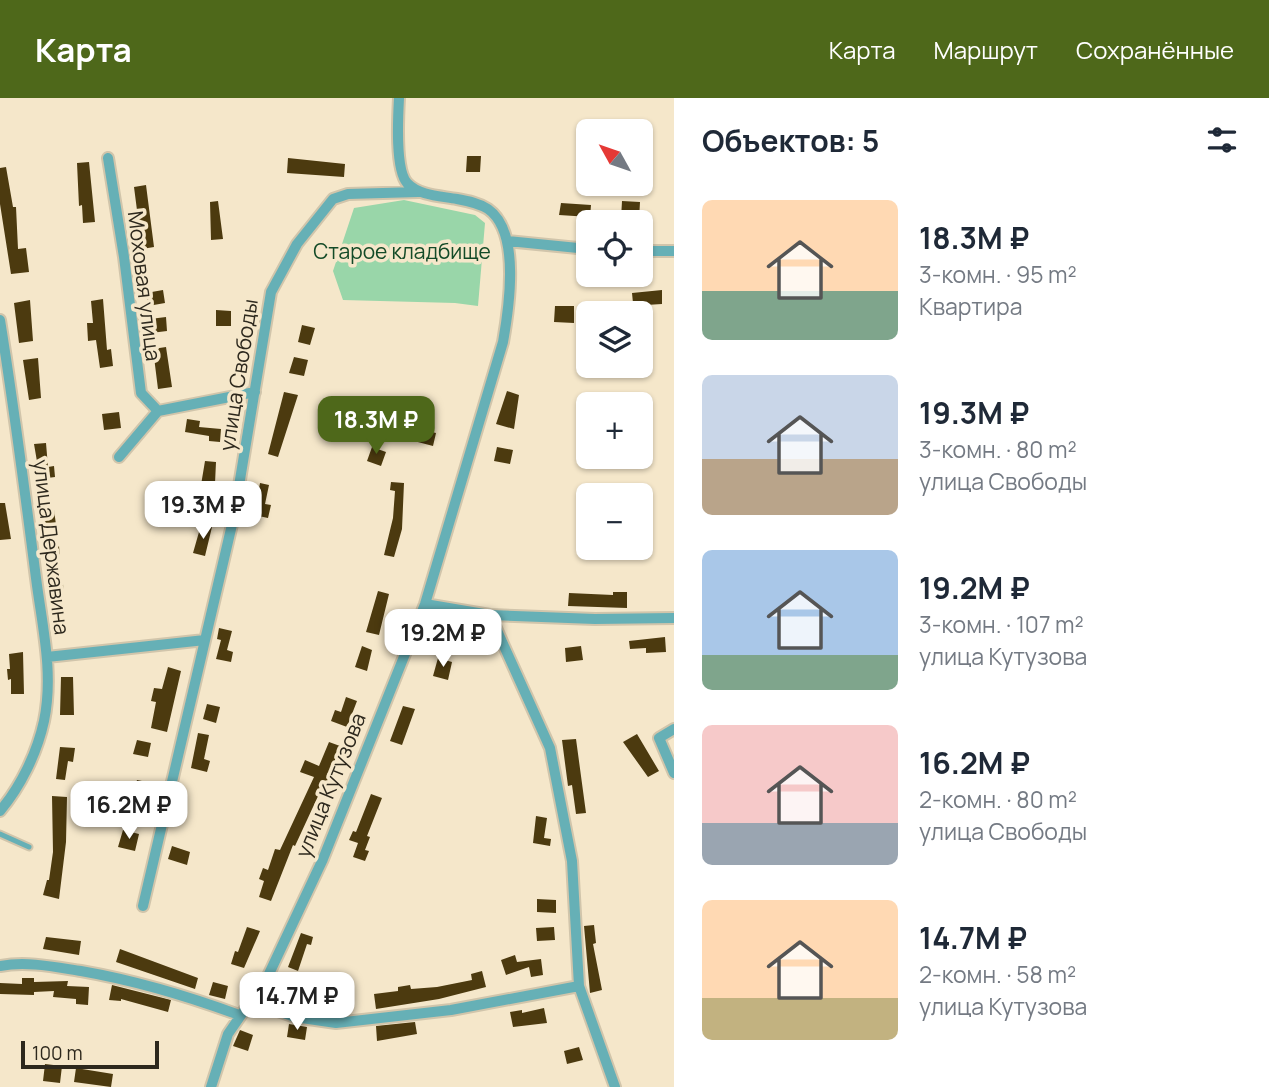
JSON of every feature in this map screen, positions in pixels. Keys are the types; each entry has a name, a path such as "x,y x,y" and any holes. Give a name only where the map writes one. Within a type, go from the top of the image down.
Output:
{"street":[{"path":"388,191 403,176 399,151 399,98"},
{"name":"Моховая улица","path":"108,158 141,393 158,411"},
{"name":"улица Кутузова","path":"211,1087 220,1055 239,1015 252,1002 268,976 323,859 425,604 503,342 507,319 509,262 507,242 500,221 486,208 420,192 403,176"},
{"name":"улица Свободы","path":"142,906 234,516 267,306 277,278 297,244 333,200 348,194 420,192"},
{"path":"507,242 576,248"},
{"path":"653,251 674,251"},
{"name":"улица Державина","path":"0,320 19,436 47,657 47,698 37,746 0,811"},
{"path":"119,457 158,411 255,392"},
{"path":"425,604 490,615 595,619 674,618"},
{"path":"490,615 550,748 572,861 579,986 615,1087"},
{"path":"47,657 205,640"},
{"path":"674,729 659,738 674,773"},
{"path":"0,966 40,965 118,978 166,989 239,1015"},
{"path":"252,1002 295,1017 336,1023 450,1010 579,986"}],"lane":[{"path":"0,834 29,847"}],"green space":[{"name":"Старое кладбище","path":"404,200 475,215 485,223 478,306 343,300 333,271 354,208"}],"building":[{"path":"467,156 481,156 480,172 466,172"},
{"path":"288,158 345,164 344,177 287,173"},
{"path":"89,162 95,222 83,223 82,205 79,206 77,163"},
{"path":"6,167 13,207 16,207 18,249 26,248 29,272 11,274 0,204 0,168"},
{"path":"146,185 154,247 142,249 134,187"},
{"path":"218,201 223,239 211,240 210,202"},
{"path":"622,201 640,202 640,210 622,210"},
{"path":"561,203 591,205 591,210 576,210 576,216 559,215"},
{"path":"163,290 165,303 148,306 146,293"},
{"path":"662,290 662,304 633,301 632,293"},
{"path":"103,299 107,350 111,349 113,366 100,368 96,340 88,341 87,323 93,323 91,301"},
{"path":"30,300 33,341 19,343 14,303"},
{"path":"555,306 574,306 574,323 554,322"},
{"path":"216,310 231,311 231,326 216,326"},
{"path":"166,317 167,331 151,333 150,319"},
{"path":"302,325 315,328 310,345 298,342"},
{"path":"166,347 172,387 158,389 153,349"},
{"path":"294,357 308,360 304,376 289,373"},
{"path":"38,358 41,398 29,400 23,360"},
{"path":"507,391 519,395 514,429 496,424"},
{"path":"284,392 298,395 278,457 268,454"},
{"path":"119,412 121,428 104,430 102,414"},
{"path":"187,419 200,421 199,427 221,429 220,442 209,441 209,436 185,432"},
{"path":"417,428 436,433 433,446 414,441"},
{"path":"46,443 48,467 54,466 55,477 40,479 34,444"},
{"path":"372,447 386,452 381,466 367,461"},
{"path":"497,447 513,450 510,464 494,461"},
{"path":"205,461 216,462 214,505 203,504 205,486 201,485"},
{"path":"391,482 404,483 402,529 394,557 384,555 393,518 395,491 390,490"},
{"path":"260,483 269,485 265,504 271,505 268,518 254,515"},
{"path":"0,503 5,503 11,539 0,540"},
{"path":"54,510 57,532 46,534 42,511"},
{"path":"201,525 212,527 205,556 193,553"},
{"path":"59,546 60,558 56,559 58,585 63,584 64,599 51,600 47,548"},
{"path":"378,591 389,594 379,635 366,632"},
{"path":"613,592 627,592 627,608 568,606 569,593 613,595"},
{"path":"219,628 232,631 227,650 233,652 231,662 216,659 221,640 217,639"},
{"path":"665,637 666,652 646,653 646,648 630,649 629,641"},
{"path":"362,646 372,650 367,671 355,667"},
{"path":"581,646 583,660 566,662 565,648"},
{"path":"23,652 24,694 11,694 11,679 8,680 7,669 10,669 9,654"},
{"path":"438,658 452,662 448,680 433,676"},
{"path":"168,667 181,671 167,732 151,728 156,702 151,701 154,688 162,689"},
{"path":"61,677 73,677 74,715 60,715"},
{"path":"346,697 357,701 347,727 331,721 335,710 341,712"},
{"path":"207,704 220,707 216,723 203,719"},
{"path":"403,706 415,709 402,745 390,741"},
{"path":"198,733 209,735 204,759 210,761 207,772 191,768"},
{"path":"637,734 659,771 648,777 623,742"},
{"path":"576,739 586,813 576,814 572,785 568,786 562,740"},
{"path":"137,740 151,743 148,757 133,754"},
{"path":"329,742 340,746 327,782 325,781 295,846 293,845 271,901 259,897 264,881 259,879 263,868 268,870 275,849 280,850 314,777 300,772 305,760 319,766"},
{"path":"60,747 75,748 73,762 68,761 65,780 56,779"},
{"path":"137,780 152,783 146,814 128,810"},
{"path":"371,794 382,798 367,836 370,837 365,850 369,851 365,861 353,857 358,843 349,840 353,831 356,832"},
{"path":"52,796 67,797 66,842 59,899 43,895 49,880 53,852"},
{"path":"536,816 547,818 544,838 551,839 550,846 533,843"},
{"path":"123,830 139,834 135,851 118,847"},
{"path":"172,846 190,852 187,865 168,859"},
{"path":"537,899 556,900 556,913 537,912"},
{"path":"594,925 596,943 593,944 602,990 590,993 584,926"},
{"path":"247,927 260,931 244,968 231,964"},
{"path":"554,927 555,940 537,941 536,928"},
{"path":"301,933 313,937 311,945 307,944 298,971 288,967"},
{"path":"46,937 81,941 79,955 43,949"},
{"path":"120,949 198,978 195,989 116,962"},
{"path":"515,955 517,962 541,959 543,975 531,977 529,967 506,975 501,960"},
{"path":"482,971 486,987 439,999 376,1009 374,994 398,991 398,987 410,985 411,989 437,987 472,980 471,974"},
{"path":"22,978 34,978 34,982 68,981 67,986 89,987 88,1005 76,1004 76,999 53,997 54,991 34,992 34,995 0,994 0,983 22,984"},
{"path":"213,982 228,986 225,999 209,995"},
{"path":"112,985 171,1000 168,1012 121,999 109,1000"},
{"path":"305,992 322,994 321,1007 305,1006"},
{"path":"544,1008 547,1023 513,1027 510,1012 522,1010 522,1013"},
{"path":"415,1022 417,1034 377,1041 376,1026"},
{"path":"289,1024 307,1027 305,1040 287,1037"},
{"path":"240,1030 253,1035 248,1051 233,1046"},
{"path":"579,1047 583,1060 567,1064 564,1051"},
{"path":"45,1064 62,1066 60,1083 43,1081"},
{"path":"76,1068 113,1074 111,1087 74,1082"}]}
